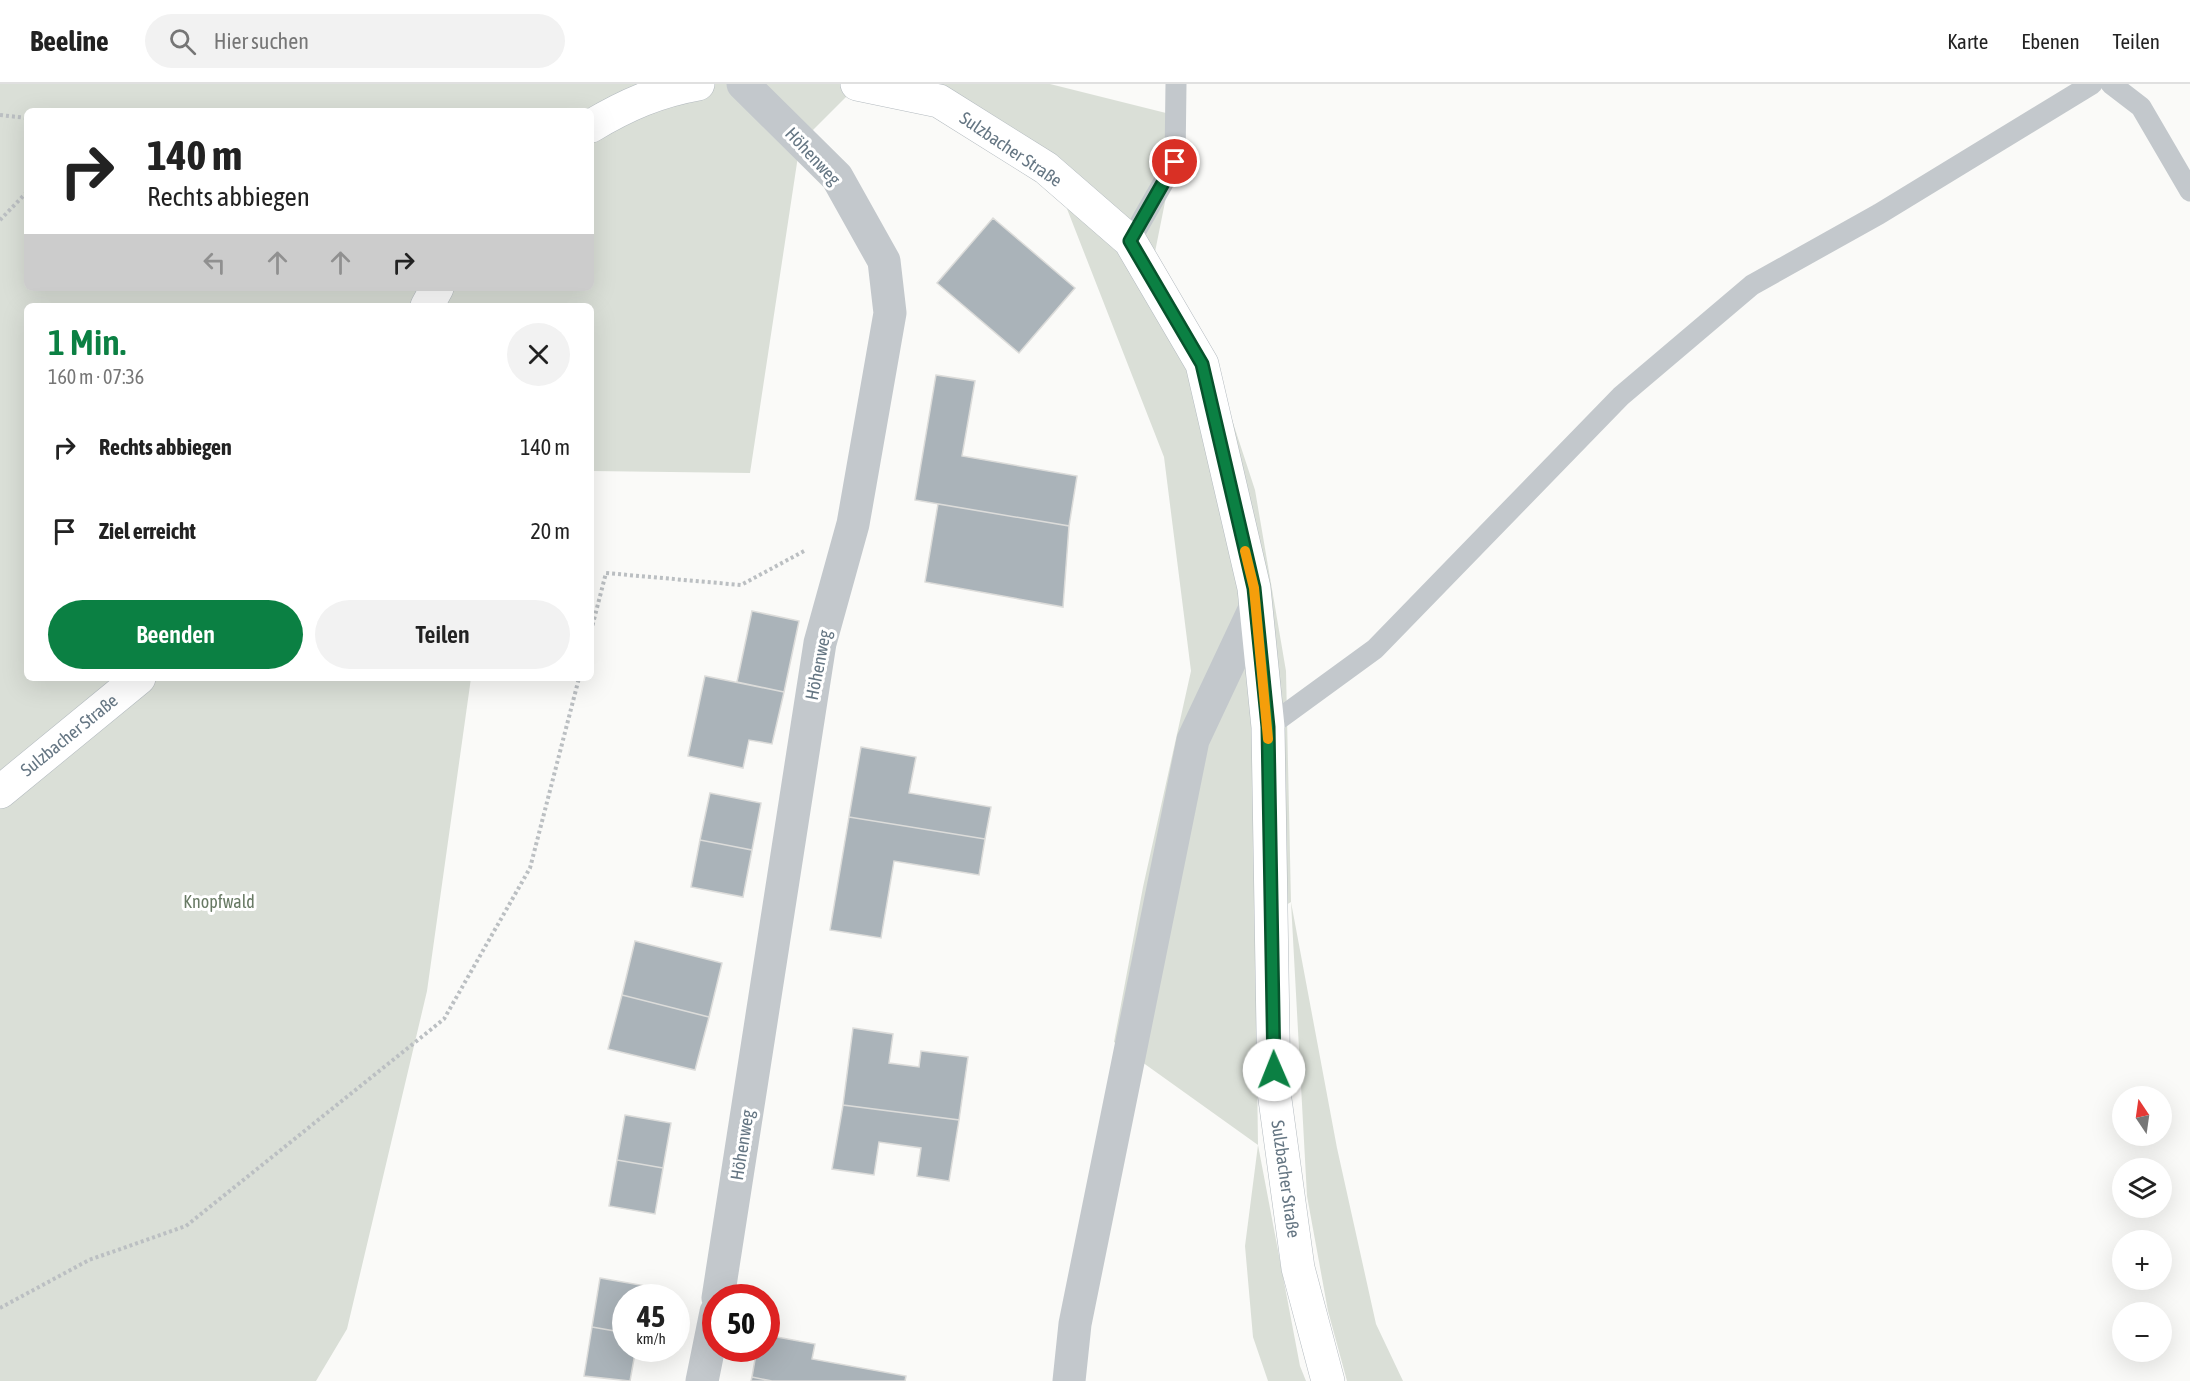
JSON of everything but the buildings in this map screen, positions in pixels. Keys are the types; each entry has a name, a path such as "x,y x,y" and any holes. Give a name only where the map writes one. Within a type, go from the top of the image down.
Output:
{"main road":[{"path":"594,124 616,111 665,90 698,84"},
{"name":"Sulzbacher Straße","path":"857,84 939,102 1046,168 1130,241 1202,364 1254,588 1268,727 1274,1092 1298,1268 1328,1381"},
{"name":"Sulzbacher Straße","path":"0,792 135,681"}],"street":[{"name":"Höhenweg","path":"720,1284 819,643 854,524 890,313 884,261 837,177 743,84"},
{"path":"1069,1381 1075,1324 1193,740 1255,608"},
{"path":"702,1381 706,1362"}],"lane":[{"path":"1130,241 1175,162 1176,84"},
{"path":"1268,727 1375,649 1621,396 1752,285 1879,214 2092,84"},
{"path":"2111,84 2141,107 2190,191"}],"path":[{"path":"0,115 24,118"},
{"path":"0,220 24,195"},
{"path":"594,620 606,573 741,585 854,524"},
{"path":"0,1308 89,1260 186,1226 444,1019 530,868 578,681"}],"green space":[{"name":"Knopfwald","path":"0,84 859,84 800,143 750,473 594,471 594,303 24,303 24,681 471,681 427,991 347,1329 316,1381 0,1381"},
{"path":"896,84 1050,84 1182,117 1155,252 1221,386 1255,490 1286,671 1291,902 1255,924 1258,1145 1114,1042 1143,887 1191,671 1164,457 1053,173"},
{"path":"1291,902 1337,1148 1376,1324 1403,1381 1347,1381 1328,1311 1307,1196"},
{"path":"1258,1145 1300,1366 1306,1381 1268,1381 1253,1337 1245,1246"}],"slow traffic":[{"path":"1245,551 1254,588 1268,739"}],"route":[{"path":"1175,162 1130,241 1202,364 1254,588 1268,727 1274,1070"}]}
